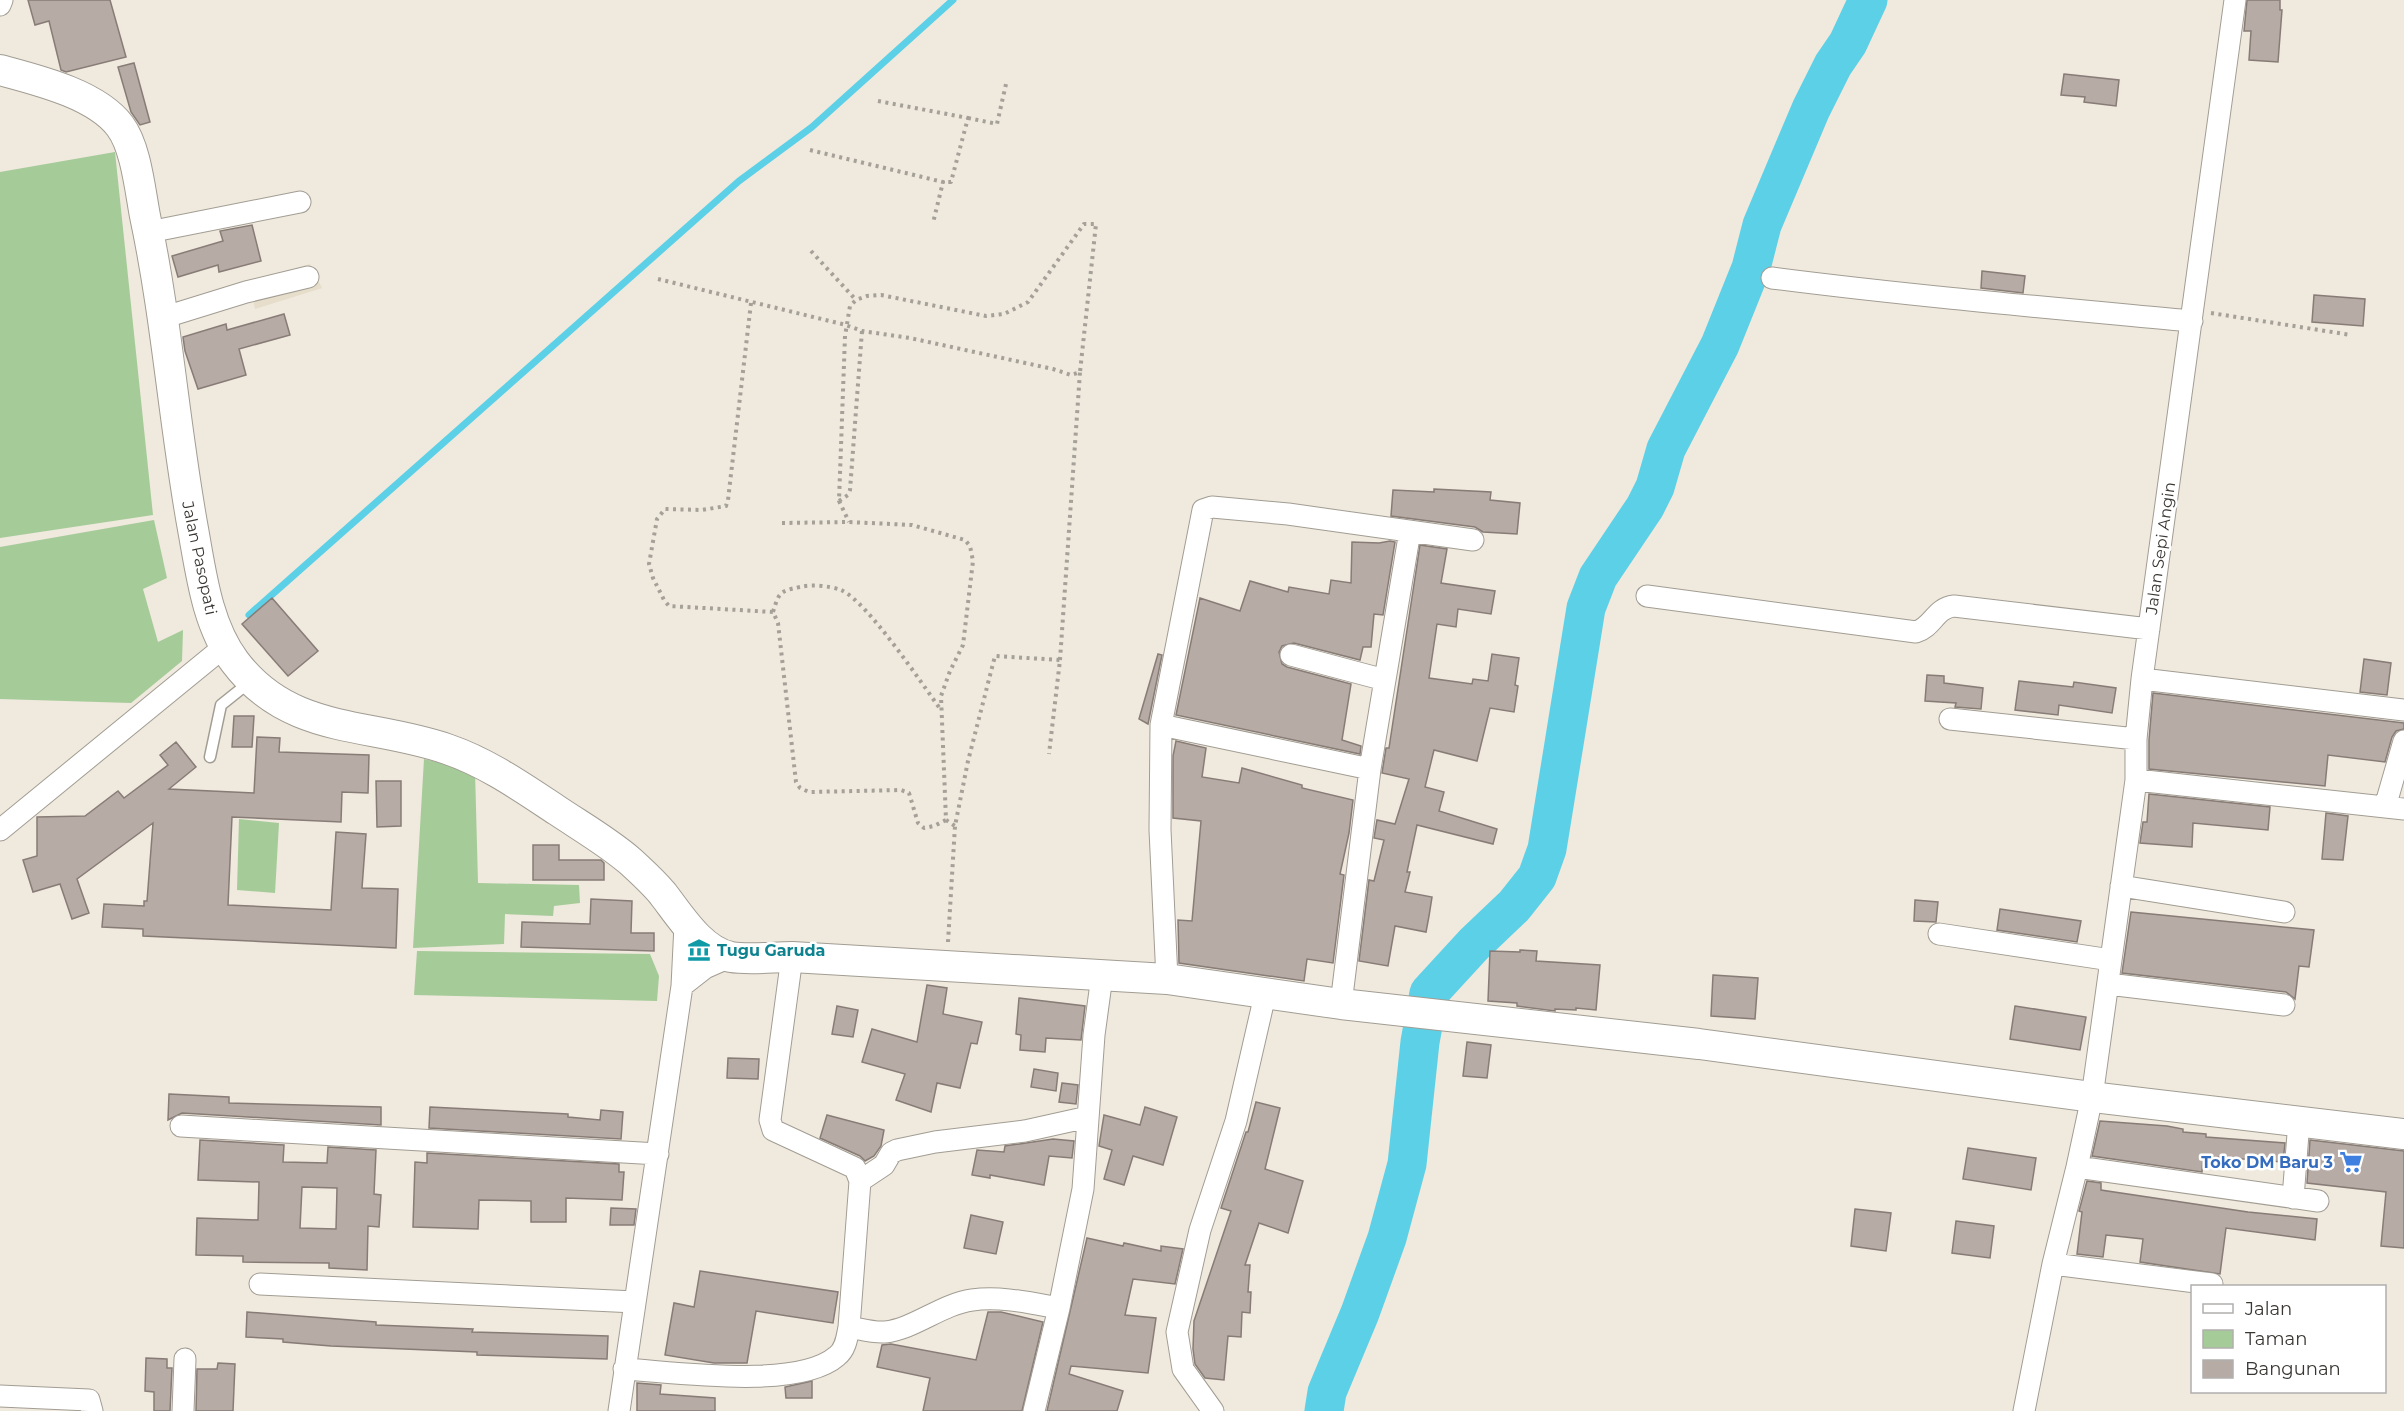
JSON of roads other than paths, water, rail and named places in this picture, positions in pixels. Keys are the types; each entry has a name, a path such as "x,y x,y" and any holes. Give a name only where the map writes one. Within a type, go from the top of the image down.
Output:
{"street":[{"path":"0,5 2,0"},
{"name":"Jalan Sepi Angin","path":"2024,1411 2053,1264 2092,1097 2136,780 2136,739 2142,679 2235,0"},
{"name":"Jalan Pasopati","path":"0,69 61,88 109,114 122,127 130,146 149,232 179,457 196,549 213,619 234,661 251,681 274,701 293,711 327,722 416,739 476,759 562,813 630,861 661,891 684,925 706,944 729,957"},
{"path":"149,232 300,202"},
{"path":"162,318 246,292 308,277"},
{"path":"1772,278 1875,283 1976,296 1994,301 2192,315"},
{"path":"1167,979 1160,830 1161,725 1203,510 1212,507 1288,514 1473,540"},
{"path":"1341,1004 1370,769 1410,531"},
{"path":"1647,596 1916,632 1925,628 1944,608 1954,606 2149,628"},
{"path":"0,830 225,646"},
{"path":"1291,655 1385,680"},
{"path":"2142,679 2404,710"},
{"path":"1950,719 2136,739"},
{"path":"1161,725 1370,769"},
{"path":"2136,780 2394,808 2404,741"},
{"path":"2121,886 2284,912"},
{"path":"619,1411 682,986 684,925"},
{"path":"1939,934 2111,960"},
{"path":"682,986 705,968 729,957 792,957 1167,979 1265,995 1698,1044 2092,1097 2404,1134"},
{"path":"624,1369 727,1376 797,1374 823,1365 838,1356 846,1345 860,1181 855,1168 773,1130 770,1120 792,957"},
{"path":"1034,1411 1059,1308 1083,1189 1094,1035 1102,976"},
{"path":"2108,984 2284,1005"},
{"path":"1213,1411 1183,1368 1177,1332 1200,1230 1236,1122 1265,995"},
{"path":"860,1181 884,1165 891,1154 897,1150 935,1142 1025,1131 1088,1116"},
{"path":"2293,1198 2299,1122"},
{"path":"181,1126 658,1154"},
{"path":"2077,1167 2318,1202"},
{"path":"2053,1264 2212,1284"},
{"path":"260,1284 635,1302"},
{"path":"849,1327 871,1331 892,1331 940,1310 971,1300 1003,1299 1059,1308"},
{"path":"183,1411 185,1359"},
{"path":"0,1396 89,1400 92,1411"}],"lane":[{"path":"210,757 220,705 251,681"}],"waterway":[{"path":"249,615 739,181 812,127 953,0"},
{"path":"1324,1411 1327,1392 1360,1313 1387,1238 1407,1164 1420,1042 1429,993 1474,944 1514,906 1537,877 1547,849 1586,608 1598,577 1645,507 1655,487 1666,449 1720,345 1751,268 1762,225 1811,109 1833,65 1848,43 1868,0"}],"place":[{"name":"Tugu Garuda","path":"699,950"},
{"name":"Toko DM Baru 3","path":"2351,1162"}]}
